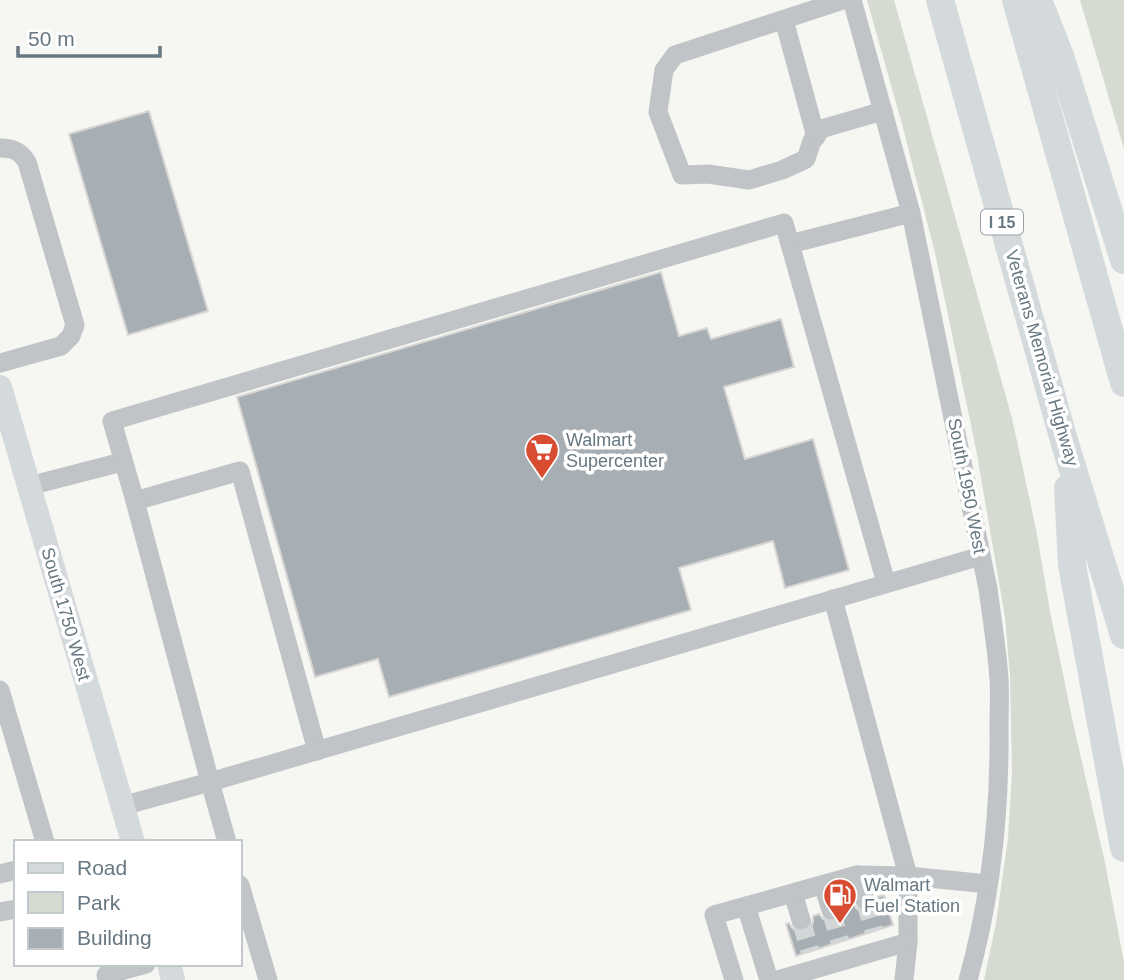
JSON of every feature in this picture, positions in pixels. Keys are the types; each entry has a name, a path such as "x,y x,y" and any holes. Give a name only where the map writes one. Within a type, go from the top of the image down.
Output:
{"highway":[{"name":"Veterans Memorial Highway","path":"940,0 1065,443 1124,635"},
{"path":"1016,0 1124,383"},
{"path":"1038,0 1060,56 1124,260"},
{"path":"1065,443 1072,565 1124,848"}],"main road":[{"name":"South 1750 West","path":"0,387 7,437 29,486 132,840"}],"street":[{"path":"843,0 675,55 664,70 658,112 682,174 708,174 749,180 806,159 821,129 883,111"},
{"name":"South 1950 West","path":"852,0 911,213 988,589 999,679 997,819 988,884 968,980"},
{"path":"784,20 816,136"},
{"path":"0,148 13,148 22,154 27,162 75,325 71,336 61,346 0,363"},
{"path":"790,244 911,213"},
{"path":"226,840 112,421 784,223 887,583"},
{"path":"29,486 122,462"},
{"path":"135,501 240,471 317,751"},
{"path":"122,806 981,556"},
{"path":"833,599 908,876 908,942 904,980"},
{"path":"0,690 44,840"},
{"path":"734,980 714,915 857,874 988,884"},
{"path":"857,874 865,900"},
{"path":"823,885 831,910"},
{"path":"242,891 268,980"},
{"path":"793,893 800,920"},
{"path":"746,906 769,980"},
{"path":"874,931 879,951"},
{"path":"777,980 813,960 843,951 879,951 908,942"},
{"path":"101,978 140,966"}],"green space":[{"path":"867,0 894,0 1012,418 1072,718 1105,863 1124,962 1124,980 984,980 996,923 1008,838 1012,772 1010,676 1005,617 976,449 935,253"},
{"path":"1080,0 1124,2 1124,149"}],"building":[{"path":"149,111 208,311 128,335 69,134"},
{"name":"Walmart Supercenter","path":"661,272 679,336 707,328 711,339 781,319 794,367 724,387 745,459 813,439 849,570 785,588 773,541 679,568 691,610 389,697 378,659 315,677 237,397"},
{"name":"Walmart Fuel Station","path":"884,895 893,925 796,956 786,924 789,923 798,932 805,931 813,923 813,916 819,914 828,922 834,922 840,918 843,907 853,904 857,909 868,912 874,908 877,897"}],"tunnel":[{"path":"865,900 874,931"},
{"path":"831,910 840,942"},
{"path":"801,920 810,951"}],"place":[{"name":"Walmart Supercenter","path":"542,480"},
{"name":"Walmart Fuel Station","path":"840,925"}]}
